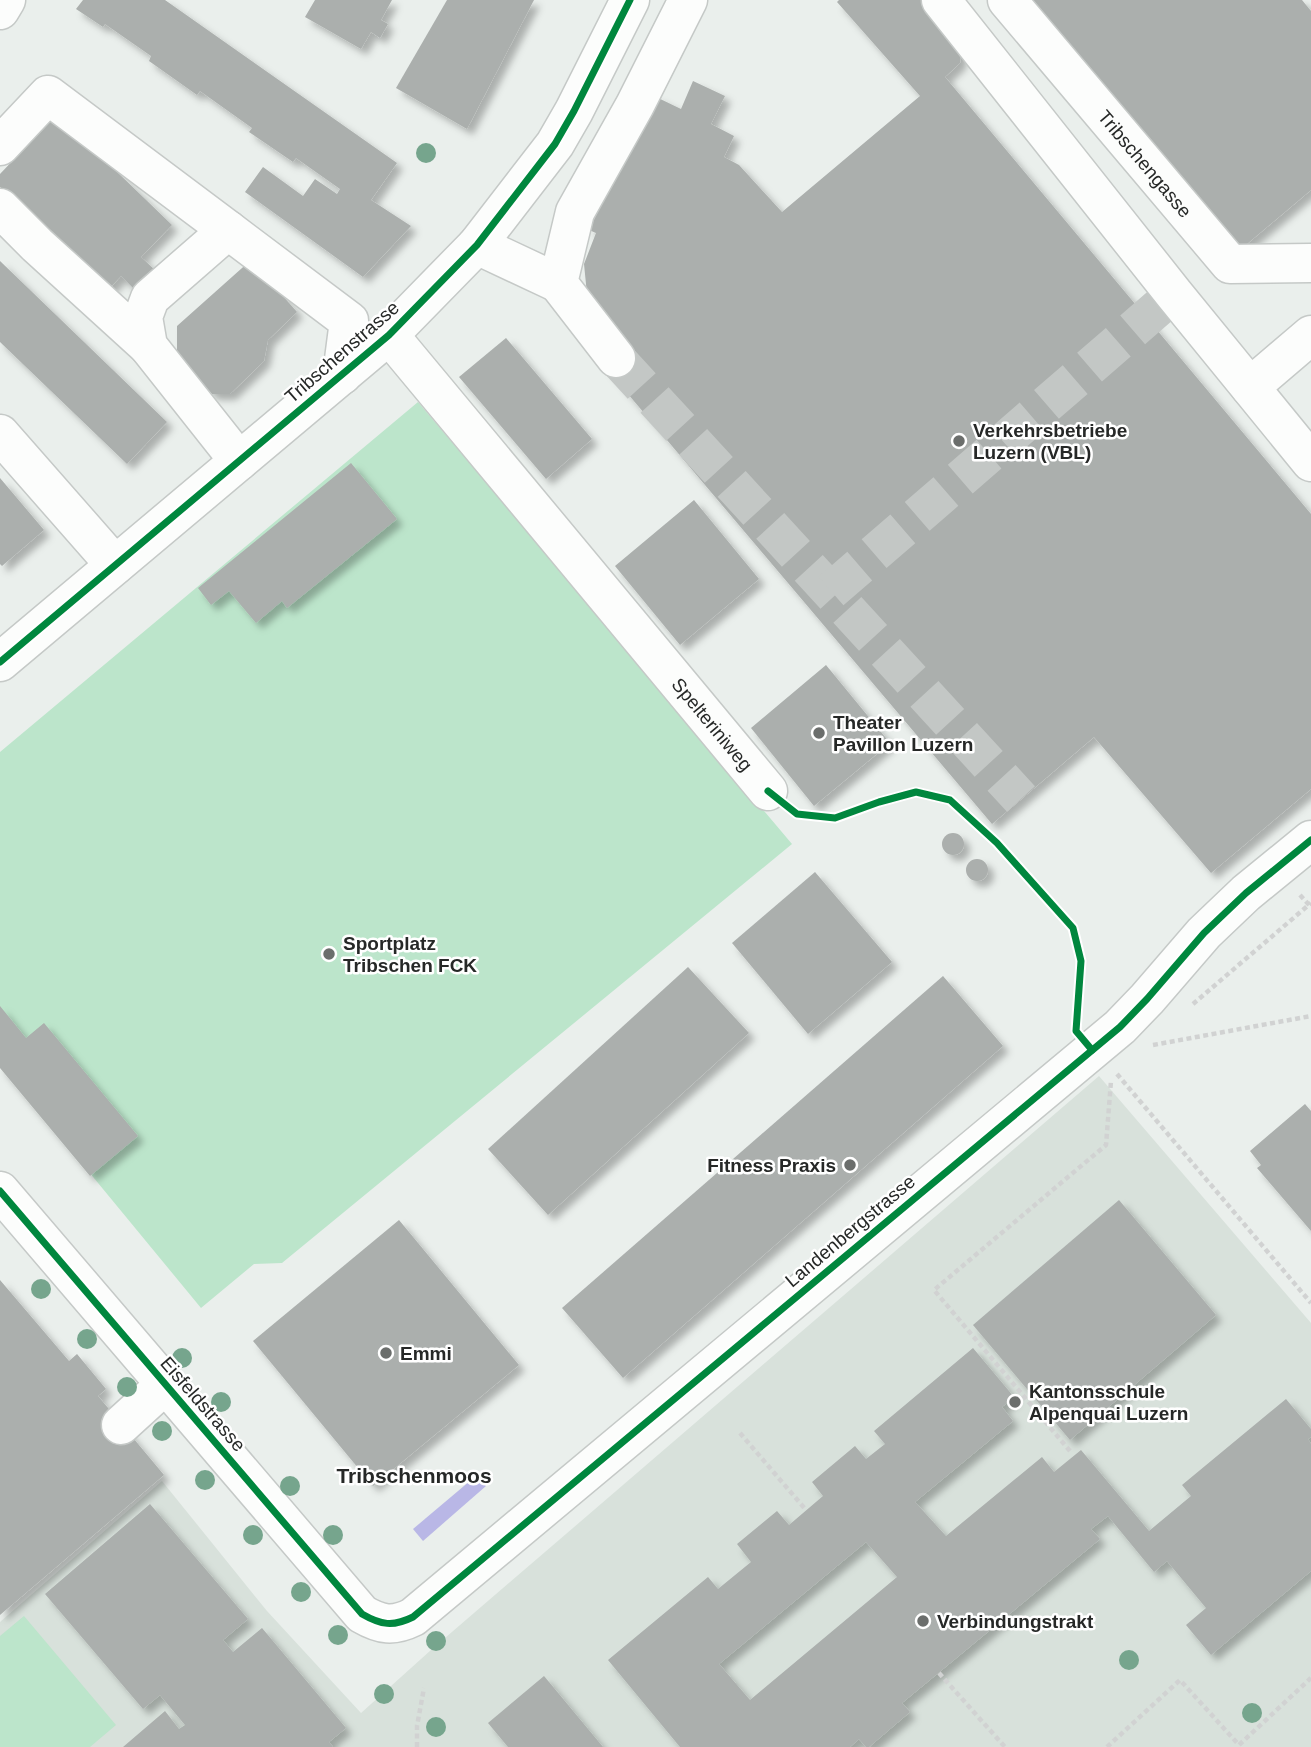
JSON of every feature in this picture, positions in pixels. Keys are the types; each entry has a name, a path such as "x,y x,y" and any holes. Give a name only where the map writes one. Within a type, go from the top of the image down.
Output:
{"street":[{"path":"0,10 6,0"},
{"name":"Tribschenstrasse","path":"0,662 388,335 477,245 555,144 630,0"},
{"path":"558,283 575,212 635,106 688,0"},
{"path":"941,0 1311,462"},
{"name":"Tribschengasse","path":"1007,0 1230,264 1311,263"},
{"path":"0,146 48,95 349,321 342,374"},
{"path":"0,208 148,346 239,461"},
{"path":"148,346 143,317 150,298 228,230"},
{"path":"477,245 558,283 616,358"},
{"name":"Spelteriniweg","path":"388,335 768,791"},
{"path":"1250,387 1311,335"},
{"path":"0,434 115,565"},
{"name":"Landenbergstrasse","path":"390,1624 413,1618 1104,1062 1120,1027 1204,933 1246,893 1311,840"},
{"name":"Eisfeldstrasse","path":"0,1191 362,1614 376,1622 390,1624"},
{"path":"121,1425 166,1384"}],"path":[{"path":"1185,1011 1311,903"},
{"path":"1154,1038 1147,1046 1311,1016"},
{"path":"1104,1062 1311,1303"},
{"path":"1070,1451 934,1290 1106,1145 1111,1080 1104,1062"},
{"path":"740,1433 806,1510"},
{"path":"939,1673 1005,1747"},
{"path":"1107,1747 1180,1680 1238,1746 1311,1678"},
{"path":"417,1747 417,1727 424,1688"}],"shaded area":[{"name":"Kantonsschule Alpenquai Luzern","path":"1099,1076 1311,1323 1311,1747 0,1747 0,1622 162,1481 267,1611 361,1713"}],"green space":[{"name":"Sportplatz Tribschen FCK","path":"418,402 792,844 282,1263 254,1264 201,1308 0,1064 0,752"},
{"path":"24,1616 116,1725 90,1747 0,1747 0,1636"}],"water":[{"path":"477,1475 486,1486 423,1541 413,1529"}],"building":[{"path":"83,0 165,0 397,163 371,200 411,226 363,277 245,192 263,167 303,196 315,179 337,194 340,189 296,158 293,162 249,132 252,128 200,91 197,95 149,61 151,56 105,24 103,27 76,9"},
{"path":"315,0 392,0 381,20 388,24 380,38 371,32 361,49 305,17"},
{"path":"447,0 534,0 467,129 396,88"},
{"name":"Verkehrsbetriebe Luzern (VBL)","path":"935,0 963,35 960,63 945,77 1311,514 1311,789 1211,873 1094,737 992,824 606,368 587,294 584,264 596,233 589,230 654,96 681,109 693,81 725,96 711,124 734,136 724,157 739,165 782,212 920,96 837,2"},
{"path":"1032,0 1302,0 1311,11 1311,190 1241,249"},
{"path":"57,114 172,225 141,257 157,272 138,293 121,276 108,290 0,187 0,174"},
{"path":"251,260 297,312 268,340 264,361 230,394 212,394 177,354 177,326"},
{"path":"0,261 167,422 127,464 0,342"},
{"path":"506,338 592,439 546,479 459,377"},
{"path":"351,463 397,519 287,608 282,601 256,623 229,591 211,605 198,588"},
{"path":"0,478 44,530 2,566 0,564"},
{"path":"694,500 759,579 680,645 615,566"},
{"name":"Theater Pavillon Luzern","path":"826,665 890,743 814,806 751,728"},
{"path":"953,833 961,836 964,844 961,852 953,855 945,852 942,844 945,836"},
{"path":"977,859 985,862 988,870 985,878 977,881 969,878 966,870 969,862"},
{"path":"815,872 892,962 808,1034 732,943"},
{"path":"688,967 749,1033 548,1215 488,1149"},
{"path":"943,976 1003,1046 623,1378 562,1308"},
{"path":"0,1006 26,1038 44,1023 138,1136 90,1176 0,1068"},
{"path":"1305,1104 1311,1111 1311,1231 1257,1168 1261,1165 1250,1151"},
{"path":"1119,1200 1216,1315 1070,1440 973,1325"},
{"name":"Emmi","path":"399,1220 519,1365 373,1486 253,1341"},
{"path":"0,1280 69,1361 77,1354 106,1389 98,1396 164,1475 0,1615"},
{"path":"973,1348 1014,1397 1002,1407 1013,1421 915,1502 946,1536 1042,1457 1054,1472 1081,1450 1149,1531 1191,1496 1182,1485 1286,1399 1311,1429 1311,1437 1308,1439 1311,1444 1311,1571 1211,1655 1186,1625 1206,1608 1167,1561 1154,1572 1108,1516 1091,1529 1100,1539 902,1703 910,1712 869,1747 859,1739 850,1747 680,1747 608,1660 708,1577 718,1589 751,1562 737,1544 777,1511 789,1525 823,1496 812,1482 855,1446 866,1459 885,1444 874,1431","holes":["866,1542 897,1577 750,1700 719,1664"]},
{"path":"150,1504 248,1619 223,1640 233,1652 262,1628 346,1728 329,1742 333,1747 123,1747 165,1711 179,1729 185,1725 160,1695 143,1709 45,1594"},
{"path":"544,1676 603,1747 508,1747 488,1723"}],"tunnel":[{"path":"831,591 1174,294"},
{"path":"616,358 1021,799"}],"cycle path":[{"path":"0,662 389,335 477,245 555,144 630,0"},
{"path":"768,791 797,814 835,818 916,792 950,800 997,843 1073,928 1081,961 1076,1031 1092,1050"},
{"path":"0,1191 362,1614 375,1621 399,1622 413,1617 1120,1027 1204,933 1246,893 1311,840"}],"place":[{"name":"Verkehrsbetriebe Luzern (VBL)","path":"959,441"},
{"name":"Theater Pavillon Luzern","path":"819,733"},
{"name":"Sportplatz Tribschen FCK","path":"329,954"},
{"name":"Fitness Praxis","path":"850,1165"},
{"name":"Emmi","path":"386,1353"},
{"name":"Kantonsschule Alpenquai Luzern","path":"1015,1402"},
{"name":"Verbindungstrakt","path":"923,1621"}],"district":[{"name":"Tribschenmoos","path":"414,1475"}]}
